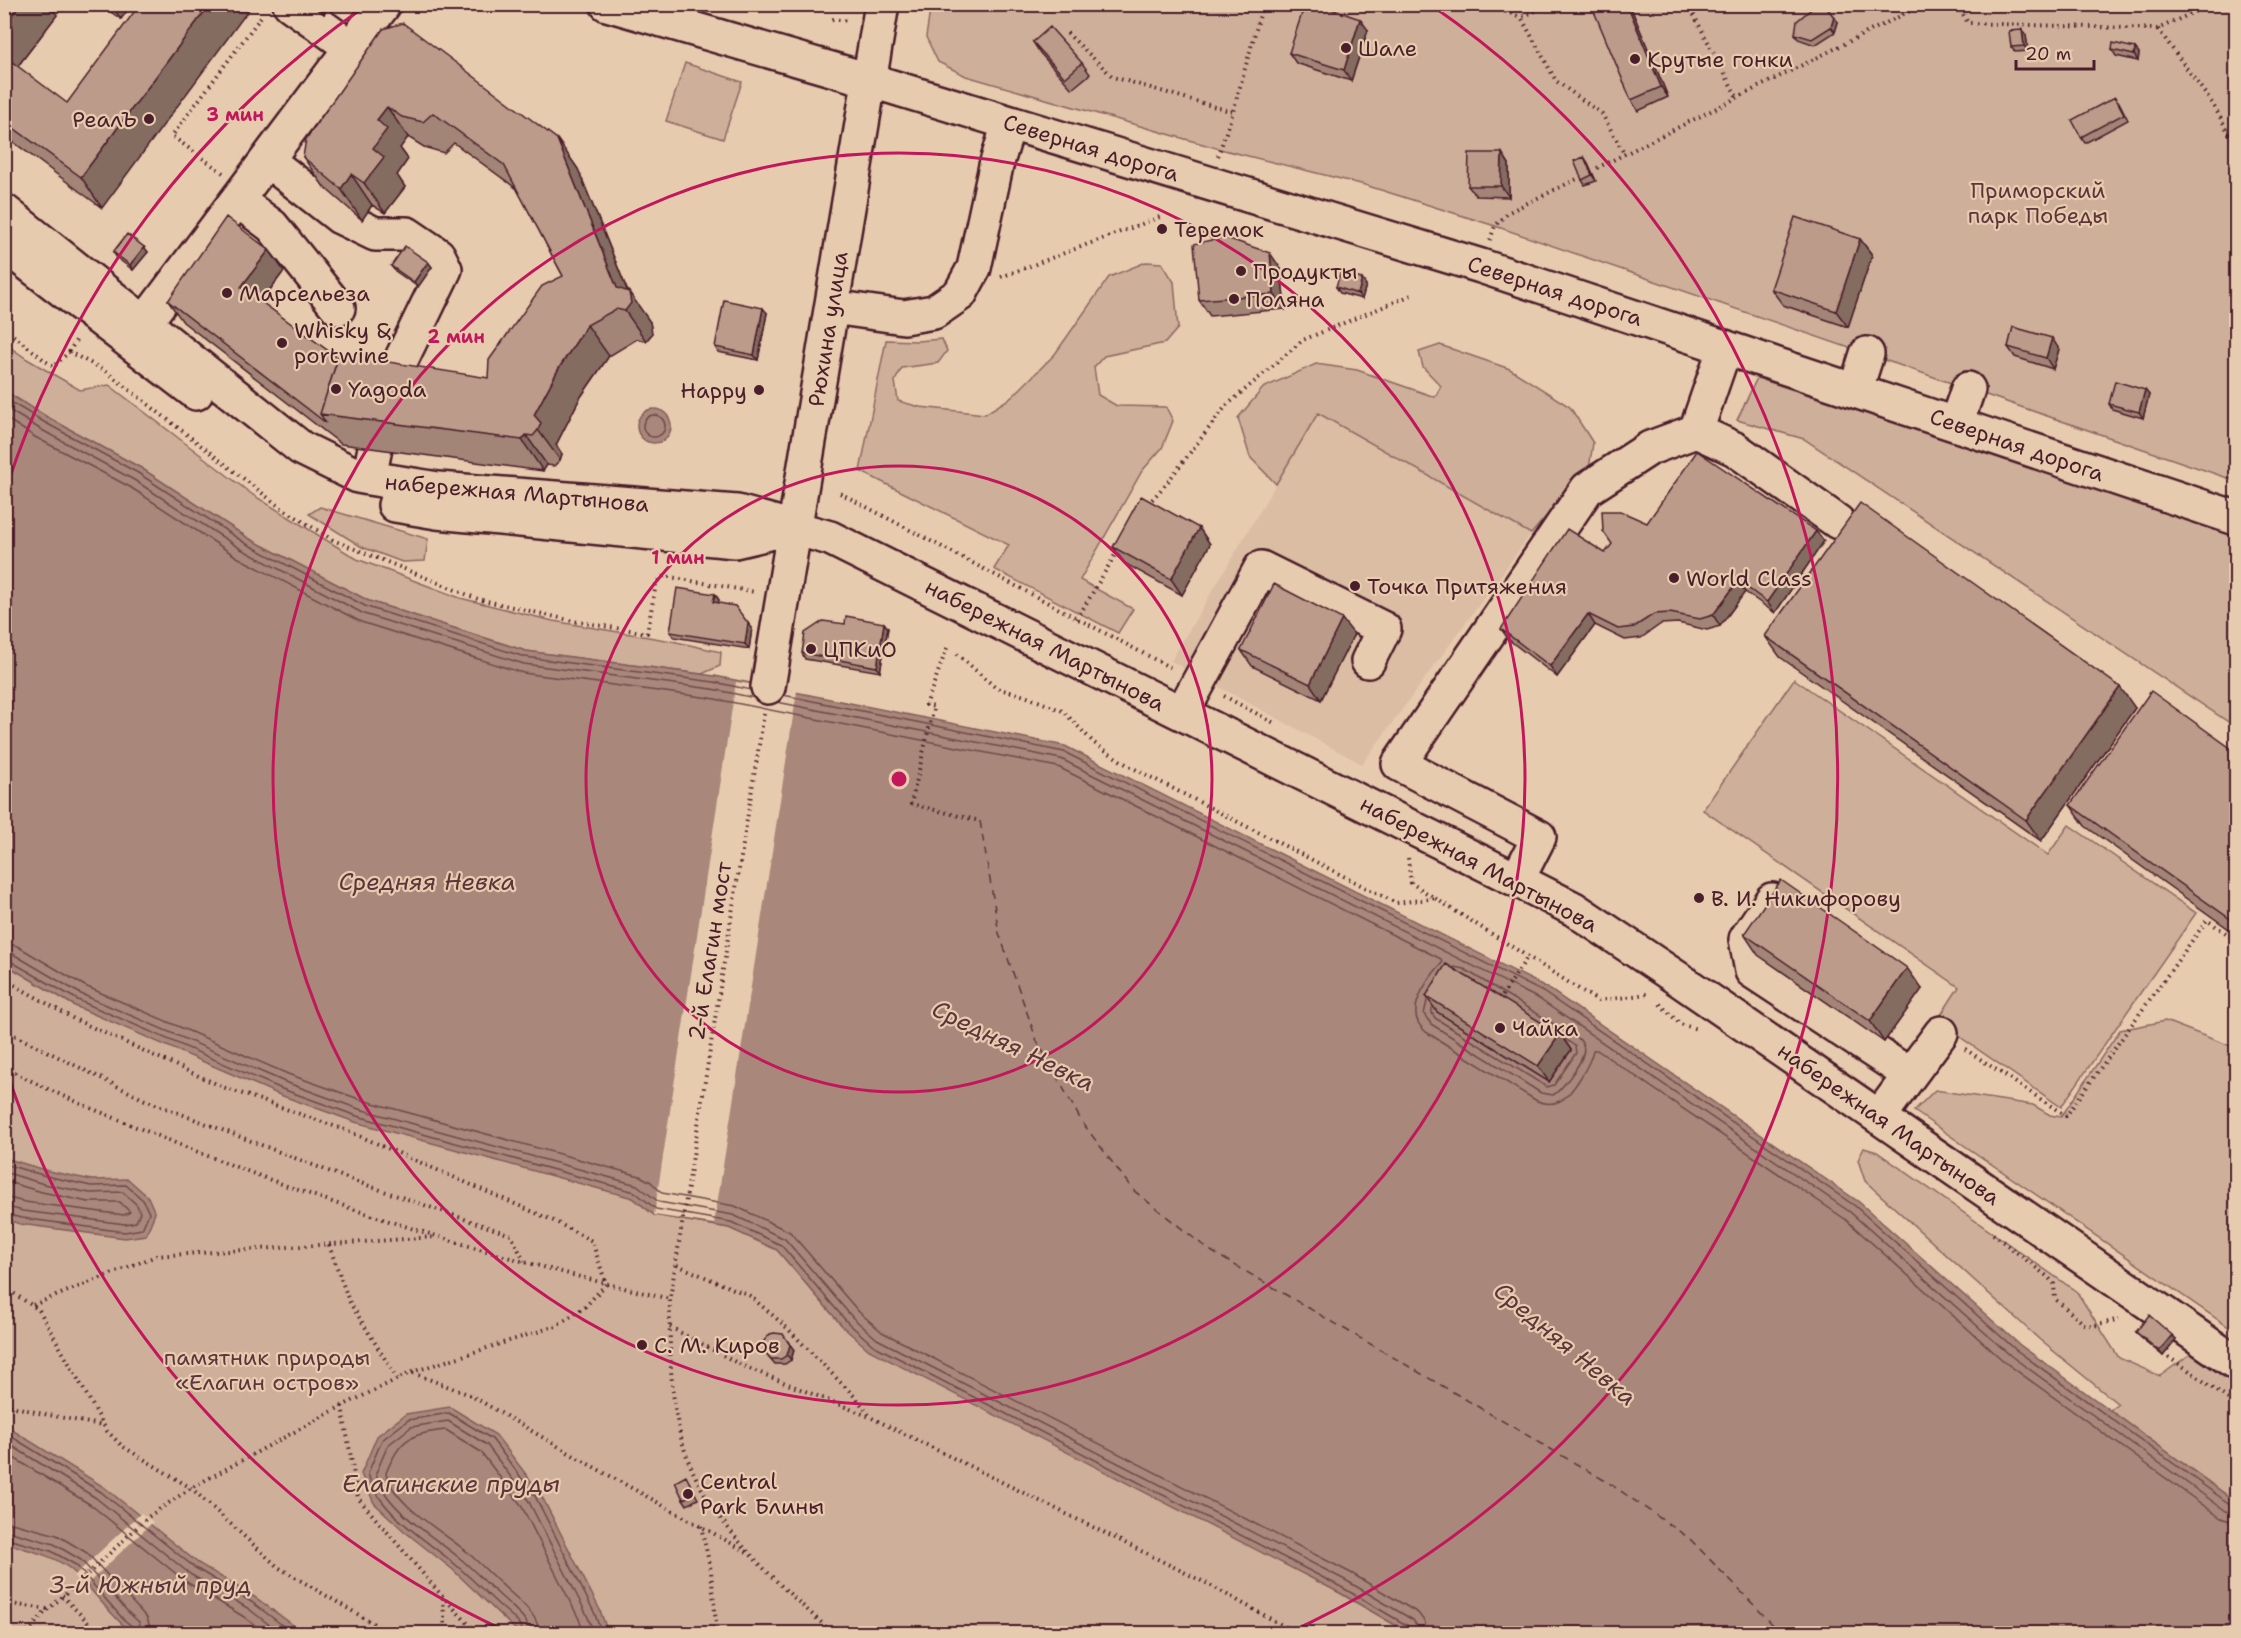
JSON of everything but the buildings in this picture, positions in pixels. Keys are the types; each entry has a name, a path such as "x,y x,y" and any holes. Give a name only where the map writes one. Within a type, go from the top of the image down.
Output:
{"street":[{"path":"290,4 352,48"},
{"path":"137,333 384,4"},
{"name":"Северная дорога","path":"607,4 869,80 1481,266 2236,518"},
{"name":"Рюхина улица","path":"768,687 882,4"},
{"path":"832,307 904,317 934,312 960,294 974,268 996,166 1008,123"},
{"path":"267,160 340,217 375,234 407,234 438,255 445,269 387,389"},
{"path":"241,194 272,226 338,308"},
{"name":"набережная Мартынова","path":"4,211 137,333 292,467 351,497 437,501 735,541 794,527 839,542 1574,909 2236,1363"},
{"name":"набережная Мартынова","path":"4,245 137,333 301,448 358,477 372,464 437,501"},
{"path":"1696,431 1725,347"},
{"path":"1855,391 1867,354"},
{"path":"1956,424 1968,389"},
{"path":"1517,880 1539,837 1399,764 1587,489 1650,448 1696,431 1735,449 1838,522"},
{"path":"1182,713 1261,568 1384,629 1368,661"},
{"path":"1778,891 1746,939 1752,970 1910,1075"},
{"path":"1879,1117 1941,1033"}],"path":[{"path":"241,194 172,136 270,4"},
{"path":"1217,157 1233,112 1263,4"},
{"path":"1482,4 1521,17 1552,4"},
{"path":"1688,4 1738,99"},
{"path":"1894,4 1902,14"},
{"path":"1597,168 1924,4"},
{"path":"1957,4 1968,23 2158,29 2211,4"},
{"path":"1521,17 1556,81 1602,114 1624,155"},
{"path":"2158,29 2212,103 2235,144 2236,150"},
{"path":"1067,33 1113,77 1233,112"},
{"path":"1495,226 1509,212 1577,179"},
{"path":"998,278 1160,217"},
{"path":"1146,506 1166,484 1226,406 1303,340 1414,294"},
{"path":"1077,620 1123,542"},
{"path":"946,648 926,705 934,707 910,804 980,821"},
{"path":"957,654 996,688 1064,711 1095,743 1129,766 1396,903 1436,898"},
{"name":"2-й Елагин мост","path":"751,1554 707,1498 690,1466 674,1400 670,1299 768,687"},
{"path":"1412,883 1598,1001 1653,993"},
{"path":"1941,1033 2066,1116 2207,920 2236,940"},
{"path":"1497,1004 1528,956"},
{"path":"4,979 74,1019 223,1087 348,1131 554,1221 592,1241 606,1284"},
{"path":"4,1030 145,1100 349,1179 511,1235 524,1261"},
{"path":"4,1067 100,1113 254,1174 438,1237 606,1284 670,1299"},
{"path":"32,1306 156,1256 438,1237"},
{"path":"329,1245 349,1301 398,1380"},
{"path":"677,1265 750,1296 791,1332 857,1400 870,1417"},
{"path":"26,1634 47,1610 148,1517 191,1488 342,1406 412,1372 556,1326 585,1307 606,1284"},
{"path":"4,1287 39,1310 105,1426 122,1446 191,1488 278,1567 390,1634"},
{"path":"670,1328 743,1366 870,1417 1196,1578 1298,1634"},
{"path":"2168,1357 2236,1405"},
{"path":"412,1372 470,1395 751,1554 834,1634"},
{"path":"4,1404 105,1426"},
{"path":"342,1406 358,1498 478,1634"},
{"path":"700,1526 711,1570 717,1634"},
{"path":"62,1596 96,1634"},
{"path":"443,1597 445,1634"},
{"path":"4,1603 47,1610"}],"shaded area":[{"name":"Точка Притяжения","path":"1318,413 1531,534 1362,764 1171,661"}],"green space":[{"name":"Приморский парк Победы","path":"931,4 2236,5 2236,481 1495,226 1365,185 1220,149 966,76 938,62 926,37"},
{"path":"685,63 742,82 723,139 666,121"},
{"path":"1146,262 1162,263 1174,282 1178,328 1165,343 1104,356 1094,367 1098,395 1117,406 1166,407 1173,421 1162,448 1142,471 1080,580 1133,609 1118,633 994,569 1009,545 860,471 886,340 942,339 947,351 938,363 902,368 895,381 898,401 920,407 985,414 1012,397 1055,354 1109,277"},
{"path":"4,343 80,390 109,385 253,495 357,559 460,598 553,621 672,641 721,652 720,666 702,674 526,651 369,601 248,538 141,468 47,417 5,391"},
{"path":"1440,345 1510,369 1570,407 1593,443 1588,475 1554,507 1531,534 1318,413 1276,484 1250,457 1238,418 1263,388 1316,364 1357,370 1435,397 1441,386 1423,367 1419,352"},
{"path":"1757,378 2236,535 2236,727 1804,439 1737,420"},
{"path":"320,507 428,539 425,561 402,562 362,547 309,514"},
{"path":"1794,679 2048,855 2069,825 2196,913 2061,1107 1937,1021 1959,987 1703,810"},
{"name":"памятник природы «Елагин остров»","path":"5,964 75,1006 633,1198 654,1215 729,1228 777,1250 844,1328 1340,1593 1409,1633 5,1634"},
{"path":"2165,1021 2236,1048 2236,1332 1914,1111 1935,1090 2033,1105 2050,1115 2061,1117 2120,1030"},
{"path":"1864,1148 1877,1152 2077,1292 2119,1358 2160,1376 2192,1353 2236,1384 2236,1502 2110,1410 2118,1404 2040,1340 1865,1181 1858,1160"}],"water":[{"name":"Средняя Невка","path":"4,391 141,468 248,538 369,601 526,651 715,676 1065,746 1546,987 1859,1202 2020,1345 2236,1502 2236,1633 1409,1633 1340,1593 869,1350 844,1328 777,1250 729,1228 654,1215 633,1198 355,1122 280,1095 75,1006 5,964"},
{"path":"654,409 666,414 671,426 666,438 654,443 642,438 637,426 642,414"},
{"path":"5,1158 48,1171 92,1180 128,1179 148,1197 155,1213 146,1235 125,1238 20,1224 5,1219"},
{"name":"Елагинские пруды","path":"450,1407 496,1435 540,1493 600,1610 608,1633 519,1633 452,1569 404,1531 374,1503 361,1474 377,1436 406,1414"},
{"name":"3-й Южный пруд","path":"4,1425 104,1487 198,1563 256,1598 304,1633 132,1633 67,1566 41,1554 5,1543"}],"pier":[{"path":"736,682 797,691 714,1224 654,1215"},
{"path":"141,1513 153,1522 84,1587 74,1576"}],"ferry route":[{"path":"980,821 999,933 1037,1041 1082,1122 1133,1190 1209,1250 1609,1483 1689,1538 1782,1634"}],"place":[{"name":"Шале","path":"1346,48"},
{"name":"Крутые гонки","path":"1635,59"},
{"name":"РеалЪ","path":"149,119"},
{"name":"Теремок","path":"1162,229"},
{"name":"Продукты","path":"1241,271"},
{"name":"Марсельеза","path":"227,293"},
{"name":"Поляна","path":"1234,299"},
{"name":"Whisky & portwine","path":"282,343"},
{"name":"Yagoda","path":"336,389"},
{"name":"Happy","path":"759,390"},
{"name":"World Class","path":"1674,578"},
{"name":"Точка Притяжения","path":"1355,586"},
{"name":"ЦПКиО","path":"811,649"},
{"name":"В. И. Никифорову","path":"1699,898"},
{"name":"Чайка","path":"1500,1028"},
{"name":"С. М. Киров","path":"642,1345"},
{"name":"Central Park Блины","path":"688,1494"}]}
